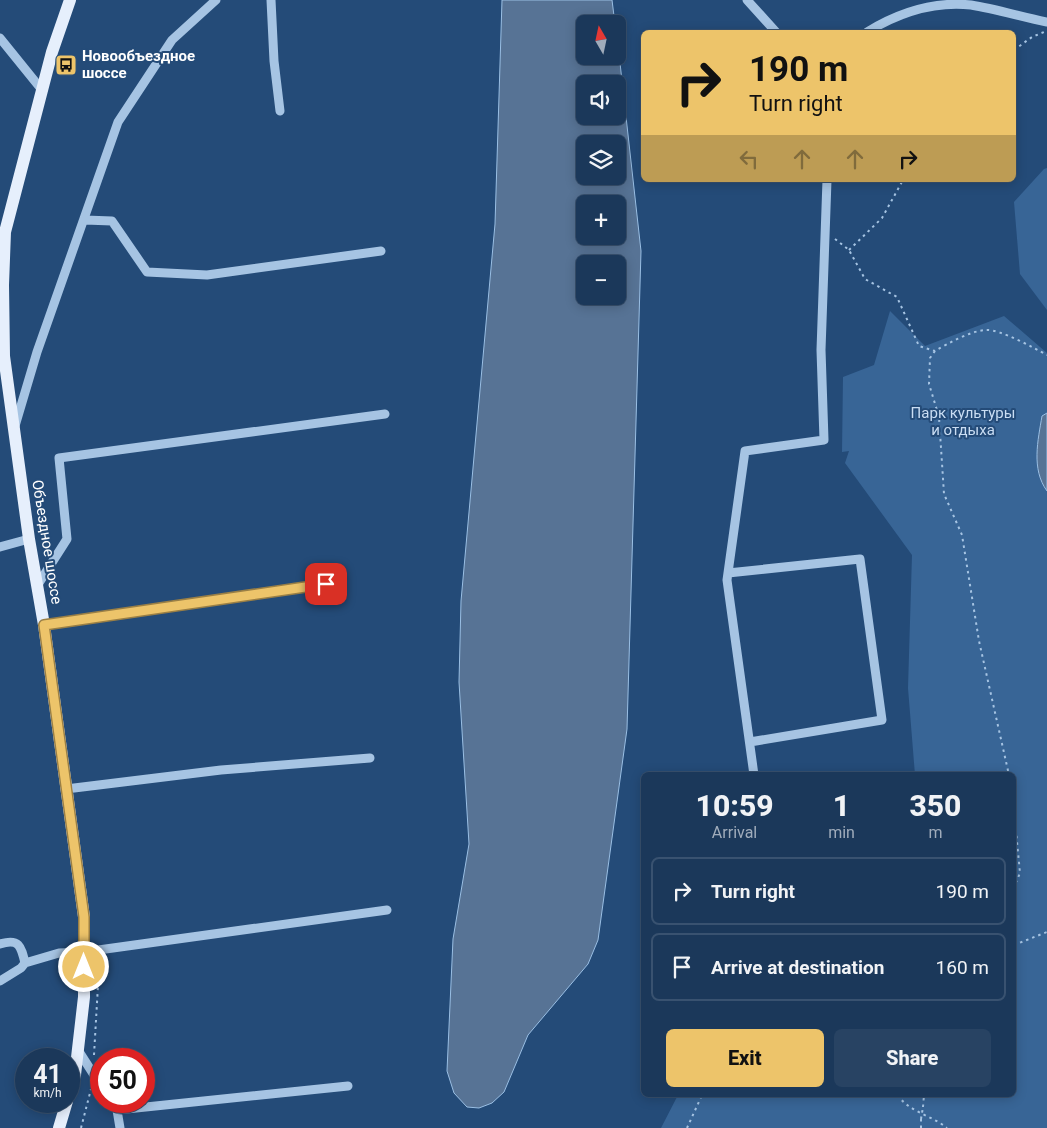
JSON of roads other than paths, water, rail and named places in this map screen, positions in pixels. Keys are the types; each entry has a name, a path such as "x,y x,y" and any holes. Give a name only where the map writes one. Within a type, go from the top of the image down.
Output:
{"main road":[{"name":"Объездное шоссе","path":"70,0 52,52 5,232 3,285 4,356 29,539 44,625 84,917 84,997 78,1048"},
{"path":"59,1128 63,1113"}],"street":[{"path":"14,428 37,352 118,122 172,40 216,0"},
{"path":"271,0 274,61 280,112"},
{"path":"747,0 774,30"},
{"path":"870,30 910,11 941,5 970,5 1047,22"},
{"path":"0,38 42,90"},
{"path":"754,772 727,580 745,451 824,440 821,350 828,182"},
{"path":"85,220 112,221 147,272 206,275 381,251"},
{"path":"37,586 67,539 59,458 384,414"},
{"path":"0,547 29,539"},
{"path":"728,573 860,559 882,720 750,742"},
{"path":"44,625 326,584"},
{"path":"66,789 221,770 370,758"},
{"path":"0,981 21,968 25,963 59,953 84,952 387,910"},
{"path":"0,944 11,940 21,947 25,963"},
{"path":"80,1053 90,1069"},
{"path":"155,1106 348,1086"},
{"path":"118,1113 120,1128"}],"place":[{"name":"Новообъездное шоссе","path":"66,65"}],"park label":[{"name":"Парк культуры и отдыха","path":"963,422"}]}
